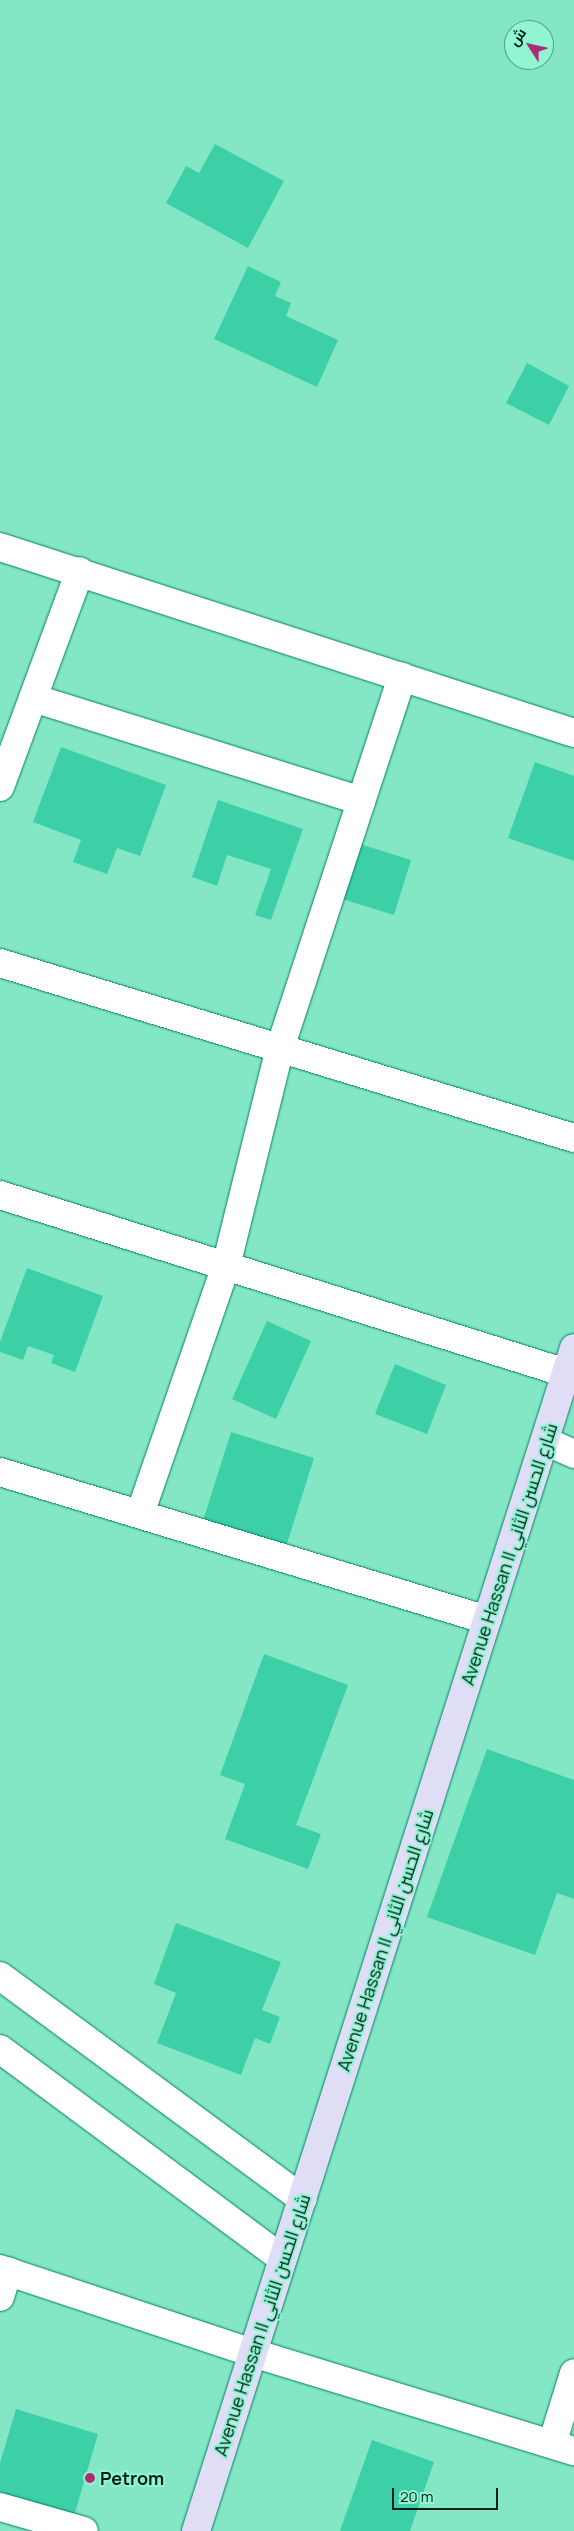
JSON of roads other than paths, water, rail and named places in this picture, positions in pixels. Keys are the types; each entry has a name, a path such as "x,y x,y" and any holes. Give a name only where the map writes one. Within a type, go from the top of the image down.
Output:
{"main road":[{"name":"Avenue Hassan II شارع الحسن الثاني","path":"196,2531 570,1360"}],"street":[{"path":"0,547 80,571 574,733"},
{"path":"3,772 80,571"},
{"path":"140,1514 226,1266 280,1048 402,676"},
{"path":"32,698 361,801"},
{"path":"0,963 574,1138"},
{"path":"0,1195 226,1266 570,1360"},
{"path":"545,1441 574,1454"},
{"path":"0,1472 488,1620"},
{"path":"0,1976 303,2198"},
{"path":"0,2049 284,2259"},
{"path":"0,2297 4,2270 254,2353 563,2448 574,2373"},
{"path":"0,2507 84,2531"}],"place":[{"name":"Petrom","path":"90,2478"}]}
